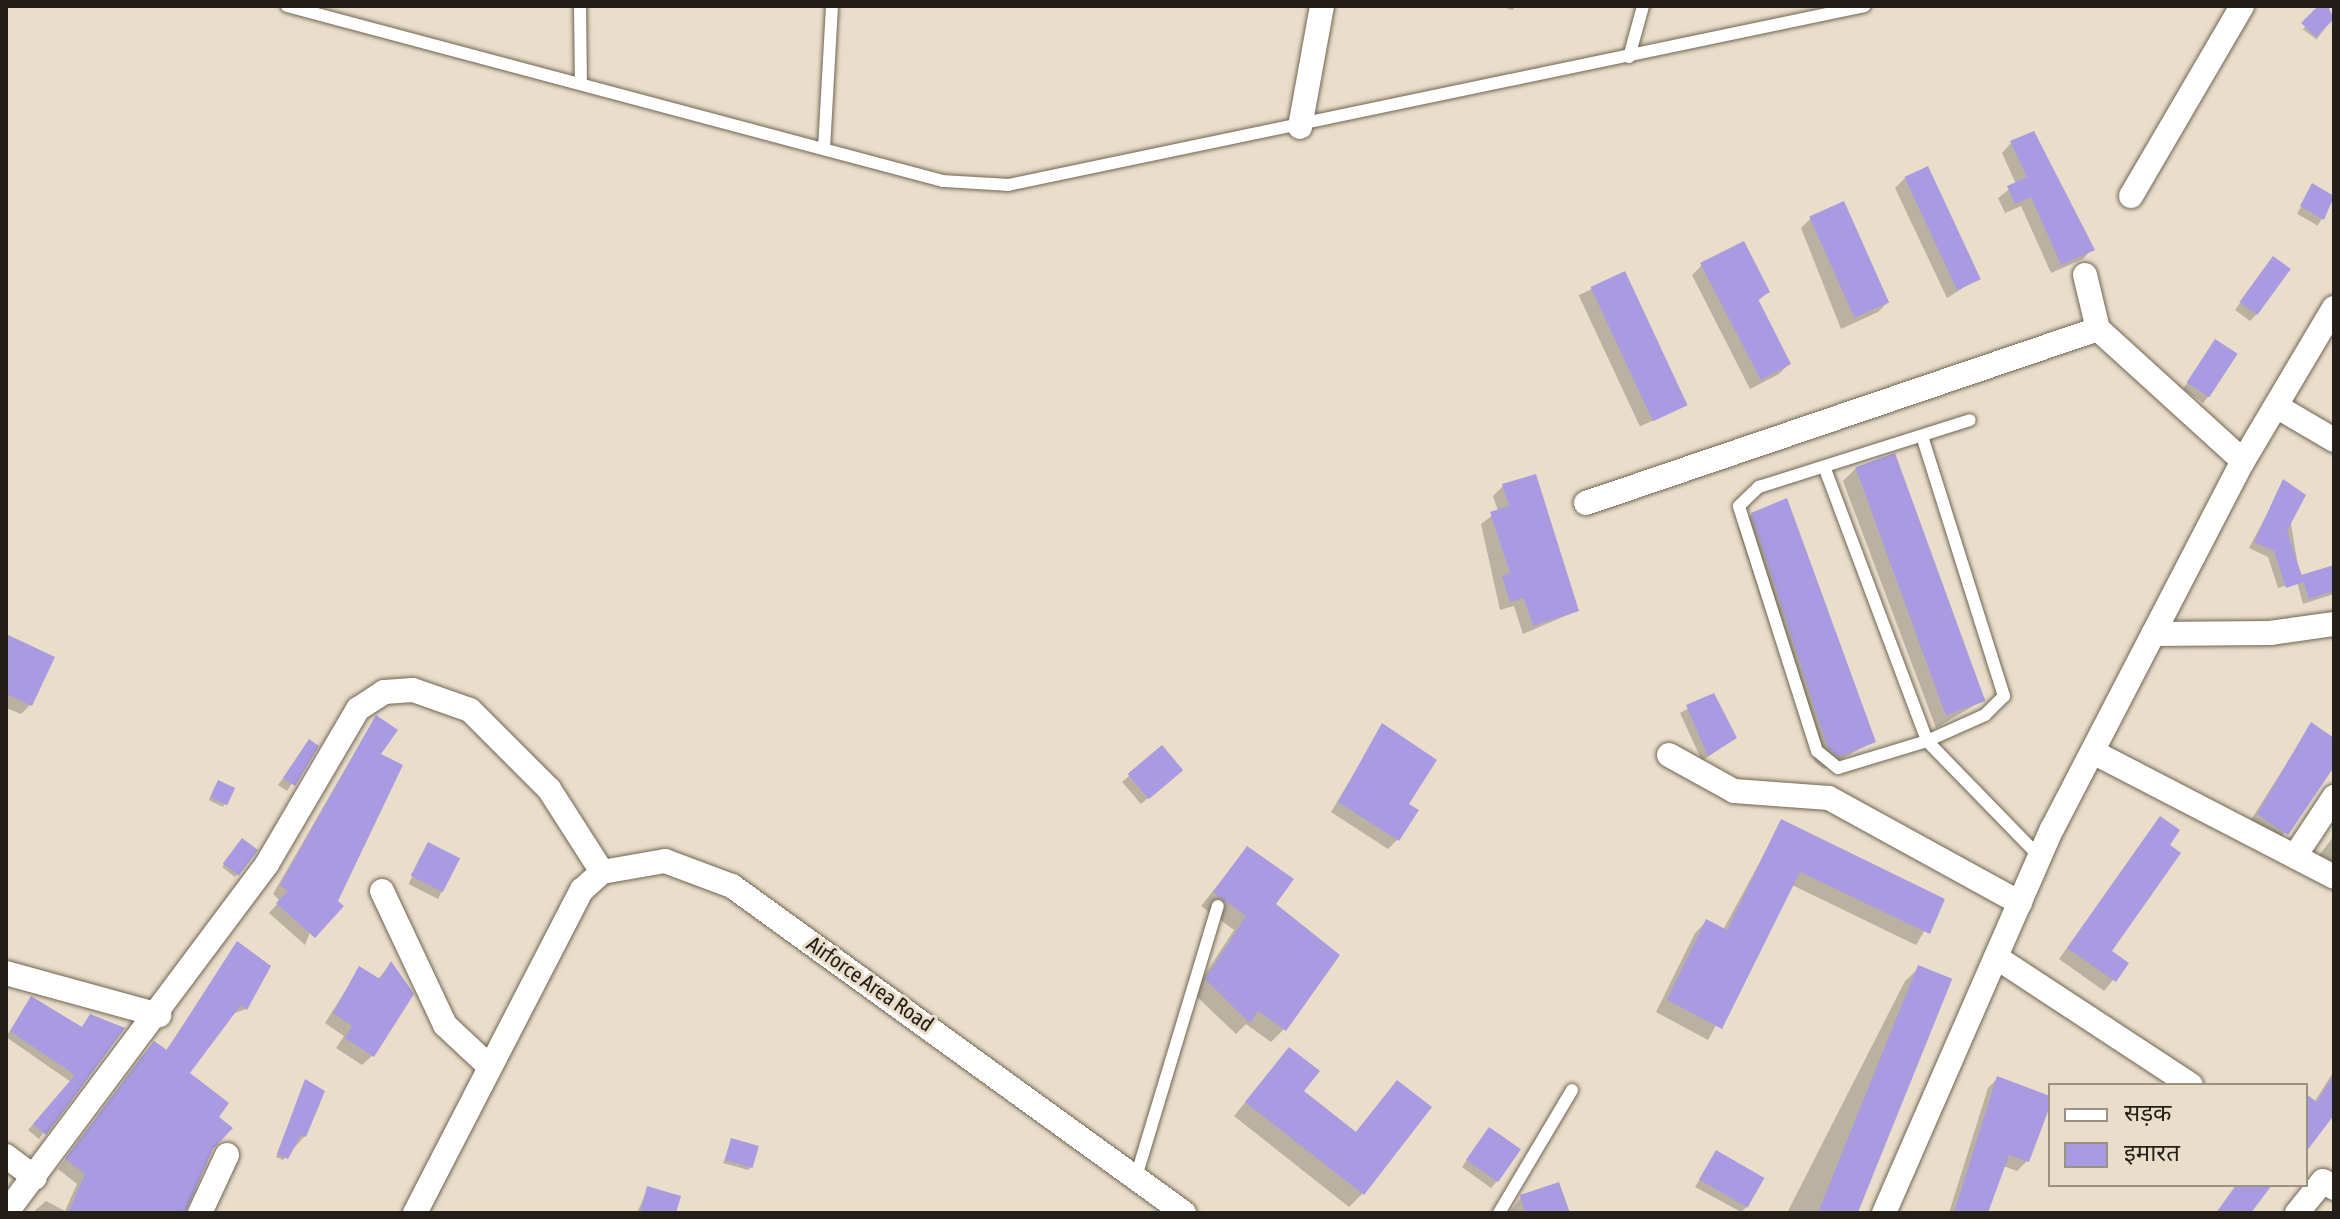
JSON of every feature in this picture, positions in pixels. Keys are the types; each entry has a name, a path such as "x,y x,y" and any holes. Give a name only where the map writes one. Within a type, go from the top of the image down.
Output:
{"street":[{"path":"1300,127 1322,6"},
{"path":"2131,196 2242,6"},
{"path":"2085,275 2098,329 2243,461"},
{"path":"1884,1213 2040,857 2243,461 2334,308"},
{"path":"1586,503 2098,329"},
{"path":"2276,406 2334,440"},
{"path":"2153,634 2270,633 2334,624"},
{"path":"6,1213 159,1015 267,864 358,709 384,692 413,690 470,710 549,789 602,872 553,937 415,1213"},
{"path":"2093,752 2334,877"},
{"path":"1669,755 1734,791 1829,798 2020,903"},
{"path":"2295,856 2334,797"},
{"name":"Airforce Area Road","path":"602,872 665,861 732,886 1184,1213"},
{"path":"382,891 445,1025 489,1066"},
{"path":"1996,957 2188,1083"},
{"path":"6,973 159,1015"},
{"path":"200,1213 227,1155"},
{"path":"6,1156 35,1178"},
{"path":"2297,1213 2321,1179"}],"lane":[{"path":"287,6 943,181 1008,185 1300,127 1865,6"},
{"path":"580,6 581,84"},
{"path":"824,149 832,6"},
{"path":"1629,57 1643,6"},
{"path":"1922,436 2004,696 1985,715 1927,741 1851,767 1827,763 1817,751 1739,506 1759,487 1825,469 1922,436 1970,420"},
{"path":"1825,469 1927,741 2040,857"},
{"path":"1136,1177 1218,906"},
{"path":"1499,1213 1572,1090"}],"building":[{"path":"2318,6 2328,6 2334,19 2316,37 2301,23"},
{"path":"2034,131 2095,250 2061,265 2031,197 2015,204 2007,186 2027,177 2010,141"},
{"path":"1928,166 1981,279 1957,290 1904,177"},
{"path":"2312,183 2334,196 2324,220 2300,206"},
{"path":"1844,201 1889,302 1854,318 1809,216"},
{"path":"1744,241 1770,292 1758,299 1791,364 1761,380 1700,263"},
{"path":"2273,256 2291,269 2257,315 2239,302"},
{"path":"1625,271 1688,405 1653,421 1591,287"},
{"path":"2215,339 2238,354 2209,397 2187,383"},
{"path":"1895,453 1985,701 1946,715 1856,467"},
{"path":"1536,474 1579,611 1533,626 1524,598 1510,602 1502,576 1510,573 1490,512 1509,506 1502,484"},
{"path":"2283,479 2306,495 2287,531 2304,582 2286,588 2274,551 2254,542"},
{"path":"1787,498 1876,742 1839,757 1828,748 1751,513"},
{"path":"2334,565 2334,591 2309,599 2301,575"},
{"path":"6,634 55,657 32,706 6,694"},
{"path":"1714,693 1737,738 1708,756 1686,705"},
{"path":"376,715 398,730 381,754 403,765 338,901 344,906 315,938 276,903 288,891 280,885"},
{"path":"2311,722 2334,738 2334,767 2288,835 2257,814"},
{"path":"1382,723 1437,760 1409,804 1419,810 1399,841 1338,802"},
{"path":"309,739 319,746 295,786 283,778"},
{"path":"1162,745 1183,770 1149,799 1128,774"},
{"path":"218,780 235,788 227,805 210,797"},
{"path":"2160,816 2180,830 2170,845 2181,853 2112,951 2129,963 2116,982 2067,948"},
{"path":"1781,819 1945,899 1930,934 1800,872 1722,1029 1667,1000 1706,919 1727,930"},
{"path":"242,838 258,850 239,876 223,864"},
{"path":"428,842 460,858 443,892 411,876"},
{"path":"1247,846 1294,879 1276,904 1340,955 1286,1031 1258,1011 1250,1023 1205,979 1246,916 1213,892"},
{"path":"237,941 271,966 247,1010 241,1005 190,1073 229,1103 219,1117 233,1128 213,1149 185,1213 68,1213 85,1174 65,1159 154,1041 167,1050"},
{"path":"391,961 414,994 374,1057 345,1038 352,1026 333,1013 359,966 380,979"},
{"path":"1918,965 1952,979 1858,1213 1818,1213"},
{"path":"31,996 82,1027 90,1014 125,1028 46,1135 33,1124 75,1075 10,1031"},
{"path":"1289,1047 1320,1071 1304,1091 1356,1132 1397,1080 1432,1107 1364,1195 1245,1102"},
{"path":"2334,1074 2334,1115 2308,1149 2308,1095 2317,1102"},
{"path":"1997,1076 2048,1095 2048,1111 2029,1162 2009,1155 1988,1213 1954,1213"},
{"path":"305,1079 325,1091 306,1137 301,1135 288,1159 277,1154"},
{"path":"1489,1127 1521,1149 1498,1182 1466,1160"},
{"path":"731,1138 759,1146 753,1168 725,1160"},
{"path":"1716,1150 1764,1178 1747,1207 1699,1179"},
{"path":"1559,1182 1570,1213 1525,1213 1520,1195"},
{"path":"647,1186 681,1196 676,1213 640,1213"},
{"path":"2235,1187 2270,1187 2251,1213 2216,1213"}]}
